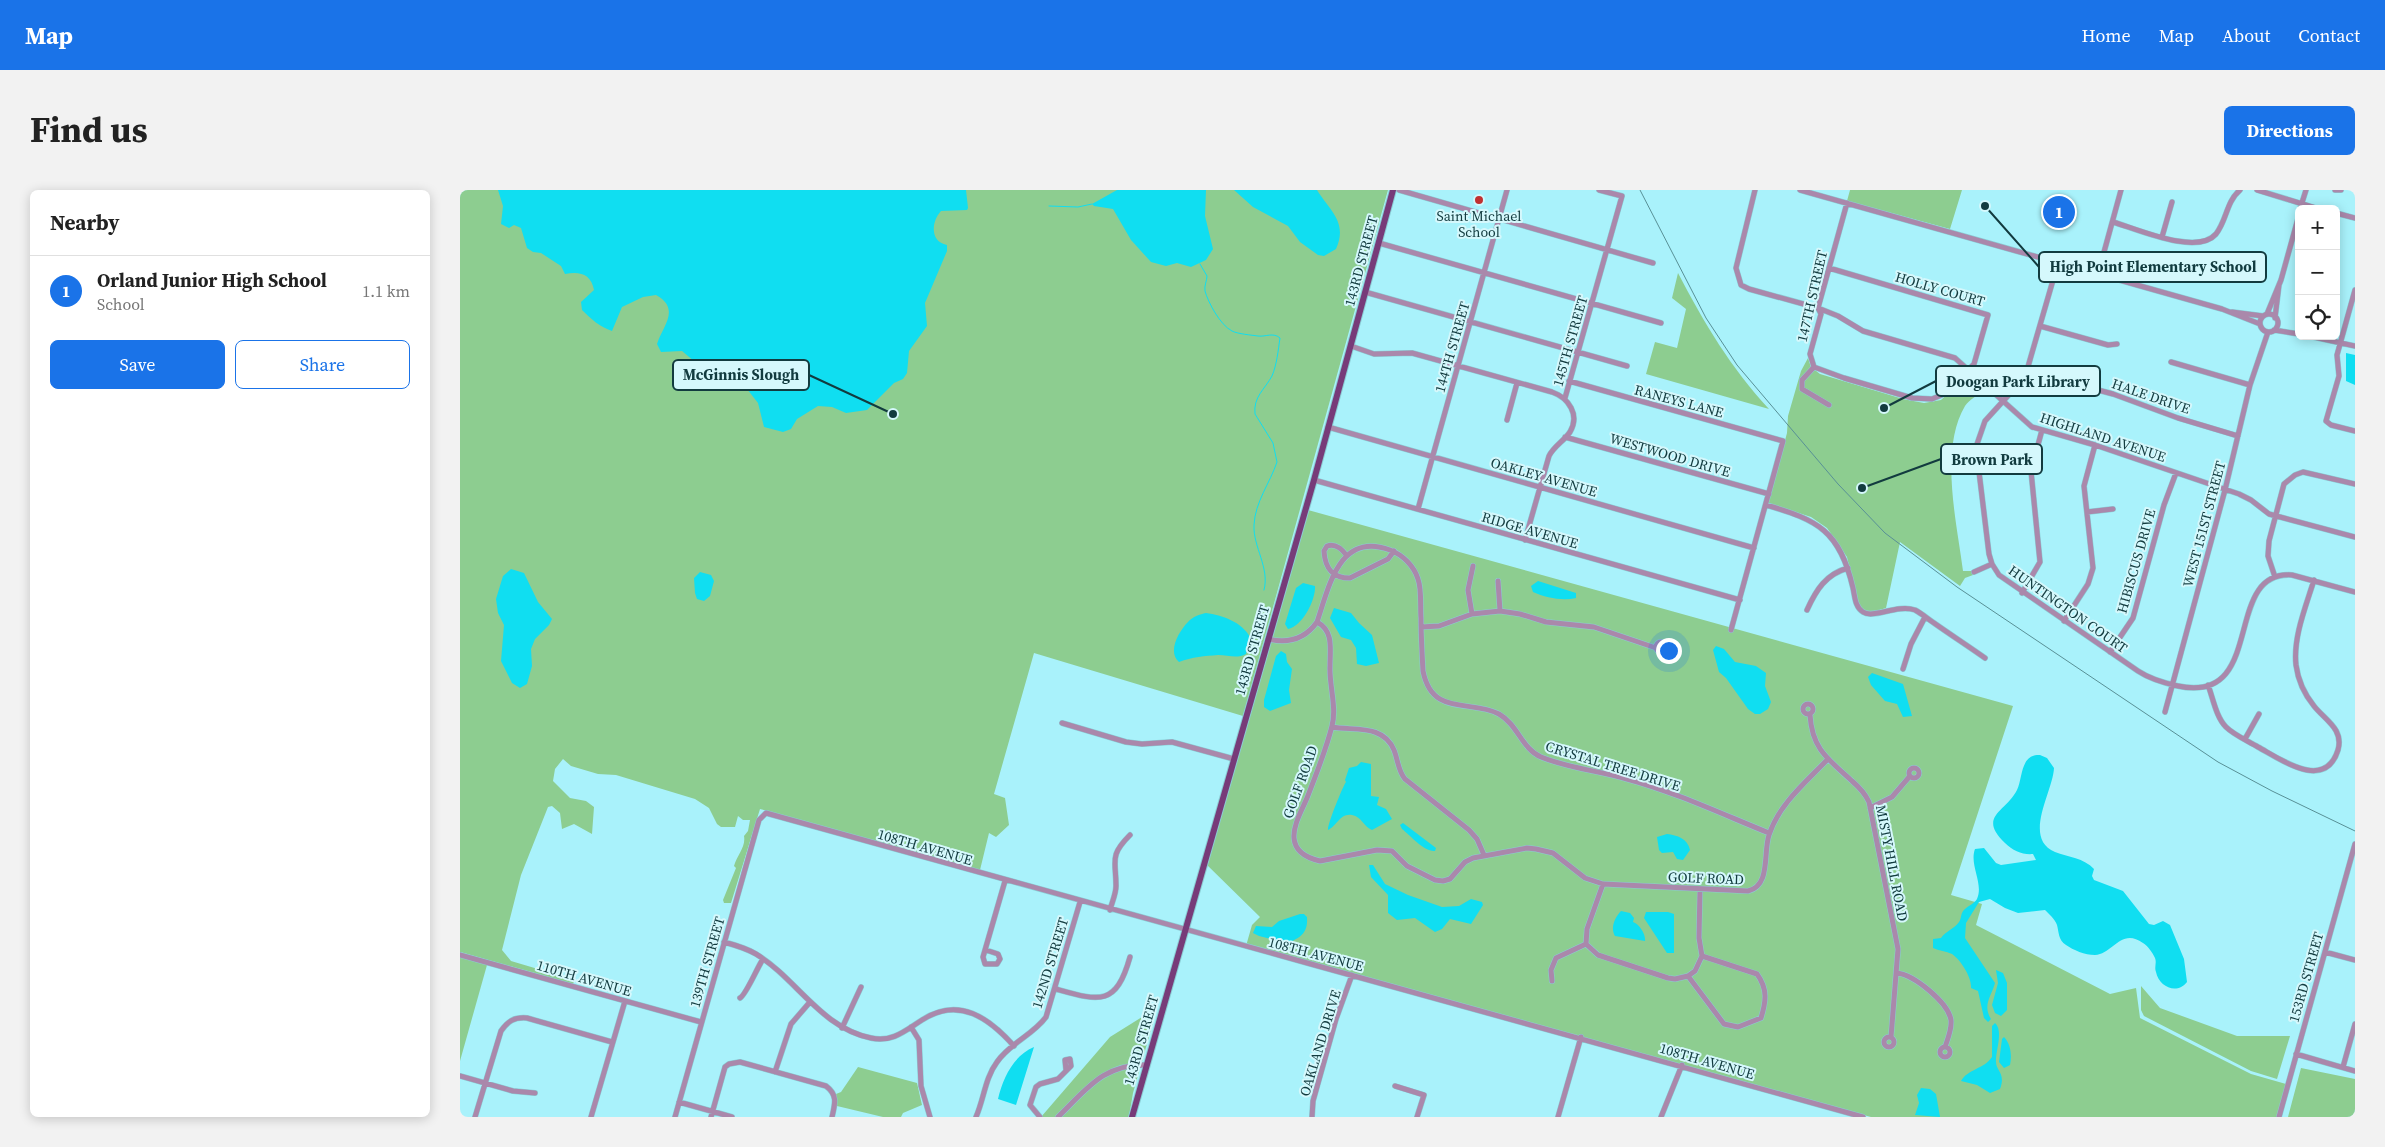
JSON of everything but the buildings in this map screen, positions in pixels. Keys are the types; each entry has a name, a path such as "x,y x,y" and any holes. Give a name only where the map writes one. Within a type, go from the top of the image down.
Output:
{"main road":[{"name":"143RD STREET","path":"1132,1117 1314,480 1393,190"}],"street":[{"path":"1399,190 1653,263"},
{"name":"144TH STREET","path":"1418,509 1508,190"},
{"name":"145TH STREET","path":"1525,540 1552,450 1573,426 1574,416 1566,398 1569,381 1622,196 1599,190"},
{"name":"HIGHLAND AVENUE","path":"1755,190 1736,268 1737,278 1741,285 1749,289 1818,308 1838,316 1855,328 1955,358 1970,369 2027,424 2095,445 2225,490 2251,500 2266,512 2276,516 2355,537"},
{"path":"1800,190 2229,312 2271,331 2295,332"},
{"path":"2098,274 2121,190"},
{"path":"2113,222 2193,244 2206,240 2218,230 2226,207 2240,190"},
{"path":"2257,190 2271,193 2299,205"},
{"path":"2301,205 2306,190"},
{"path":"2335,190 2341,190"},
{"path":"2162,236 2172,202"},
{"name":"147TH STREET","path":"1814,367 1810,354 1821,314 1818,308 1847,203"},
{"path":"2340,214 2355,218"},
{"path":"2261,327 2279,285 2295,229"},
{"path":"1379,243 1661,323"},
{"name":"HUNTINGTON COURT","path":"2058,263 2023,380 1985,422 1976,447 1992,564 1998,575 2022,593 2144,675 2190,688 2208,685"},
{"name":"HOLLY COURT","path":"1829,268 1988,315 1974,364 1970,369"},
{"path":"2276,320 2279,285"},
{"path":"2355,290 2337,355 2339,376 2326,421 2331,425 2355,431"},
{"path":"1365,292 1627,366"},
{"path":"2229,312 2265,316 2295,330"},
{"name":"WEST 151ST STREET","path":"2165,712 2225,490 2250,385 2264,341 2276,320"},
{"path":"2040,326 2108,345 2117,344"},
{"name":"WEST 151ST STREET","path":"2261,327 2264,341"},
{"path":"2333,340 2355,346"},
{"path":"1351,346 1374,354 1412,354 1566,398"},
{"path":"2171,362 2250,385"},
{"path":"1829,404 1802,389 1802,380 1814,367 1844,378 1924,400 1944,394 1970,369"},
{"name":"HALE DRIVE","path":"2027,371 2113,394 2178,418 2238,436"},
{"name":"RANEYS LANE","path":"1569,381 1783,441 1768,494"},
{"path":"1507,420 1517,383"},
{"name":"OAKLEY AVENUE","path":"1328,427 1754,548"},
{"path":"2022,593 2040,562 2031,471 2042,430"},
{"name":"WESTWOOD DRIVE","path":"1565,437 1768,494"},
{"path":"2064,621 2085,590 2092,574 2093,560 2084,486 2095,445"},
{"path":"2275,576 2267,548 2284,484 2295,475 2303,472 2355,484"},
{"name":"HIBISCUS DRIVE","path":"2110,652 2133,618 2164,505 2176,473"},
{"name":"RIDGE AVENUE","path":"1314,480 1740,600"},
{"path":"1731,630 1768,494"},
{"path":"1766,505 1805,517 1826,531 1836,544 1848,568 1856,604 1863,613 1874,615 1893,608 1915,610 1985,658"},
{"path":"2087,512 2113,509"},
{"path":"1268,639 1282,642 1298,639 1305,635 1317,622 1333,574 1347,556 1368,546 1376,546 1394,551 1388,559 1350,578 1333,574 1328,568 1324,554 1325,548 1330,545 1339,547 1347,556"},
{"name":"CRYSTAL TREE DRIVE","path":"1394,551 1407,560 1419,580 1425,679 1432,692 1441,700 1456,706 1490,710 1500,715 1515,727 1527,746 1541,757 1628,779 1769,833"},
{"path":"1974,572 1992,564"},
{"path":"1472,614 1468,590 1473,566"},
{"path":"1807,610 1815,592 1824,582 1836,572 1848,568"},
{"path":"2314,580 2297,640 2296,665 2308,697 2334,726 2339,742 2338,751 2330,763 2322,769 2308,771 2286,762 2225,726 2208,685 2223,676 2233,664 2255,593 2275,576 2292,575 2314,580 2355,592"},
{"path":"1498,581 1500,611"},
{"path":"1421,627 1439,626 1472,614 1500,611 1520,614 1546,622 1594,627 1656,648"},
{"path":"1903,669 1911,644 1925,617"},
{"name":"GOLF ROAD","path":"1317,622 1323,625 1330,635 1332,727 1295,828 1295,843 1304,855 1320,861 1377,850 1392,851 1407,866 1435,880 1443,881 1455,875 1466,862 1484,855 1527,848 1546,851 1563,859 1585,878 1603,884 1748,891 1758,887 1764,874 1764,852 1769,833"},
{"name":"MISTY HILL ROAD","path":"1810,714 1814,742 1828,759 1866,795 1870,808 1898,949 1891,1037"},
{"path":"2245,739 2258,714"},
{"path":"1062,723 1132,743 1178,742 1234,759"},
{"path":"1332,727 1369,730 1383,736 1393,748 1401,775 1469,830 1477,839 1484,855"},
{"path":"1769,833 1784,806 1828,759"},
{"path":"1870,808 1892,797 1910,776"},
{"name":"108TH AVENUE","path":"763,814 1185,931 1581,1037 1863,1117"},
{"name":"139TH STREET","path":"675,1117 759,820 763,814"},
{"path":"1110,910 1116,886 1114,864 1116,854 1122,843 1130,835"},
{"name":"153RD STREET","path":"2278,1117 2355,844"},
{"path":"986,950 1005,881"},
{"path":"1586,944 1587,929 1603,884"},
{"path":"1586,944 1598,954 1668,978 1675,979 1688,976 1695,971 1702,956 1699,938 1700,889"},
{"name":"142ND STREET","path":"976,1117 994,1067 1014,1046 1040,1025 1050,1007 1080,902"},
{"path":"724,942 746,949 763,959 842,1028 862,1036 883,1039 899,1035 939,1011 950,1009 990,1021 1014,1046"},
{"path":"1552,981 1551,970 1556,958 1586,944"},
{"path":"2324,952 2355,960"},
{"name":"110TH AVENUE","path":"460,955 701,1022"},
{"path":"1688,976 1724,1024 1738,1027 1761,1018 1766,1003 1765,989 1757,974 1702,956"},
{"path":"1056,989 1080,996 1102,997 1118,988 1124,979 1130,957"},
{"path":"740,998 744,995 754,972 763,959"},
{"path":"1897,973 1912,976 1949,1014 1950,1027 1945,1047"},
{"name":"OAKLAND DRIVE","path":"1312,1117 1314,1101 1335,1025 1352,975"},
{"path":"842,1028 861,987"},
{"path":"591,1117 625,1001"},
{"path":"775,1072 790,1024 810,1002"},
{"path":"475,1117 501,1031 506,1023 516,1017 527,1018 612,1042"},
{"path":"2343,1067 2355,1024"},
{"path":"912,1027 919,1040 921,1086 930,1117"},
{"path":"1558,1117 1581,1037"},
{"path":"2296,1054 2355,1071"},
{"path":"712,1114 725,1067 729,1064 740,1062 830,1089 836,1099 832,1117"},
{"path":"1058,1117 1093,1084 1113,1069 1128,1065 1146,1065"},
{"path":"1661,1117 1682,1065"},
{"path":"1040,1117 1032,1110 1030,1105 1036,1087 1058,1079 1066,1070"},
{"path":"460,1076 513,1091 536,1093"},
{"path":"1395,1086 1424,1095 1417,1117"},
{"path":"679,1102 712,1114 732,1117"}],"green space":[{"path":"460,190 1388,190 1243,716 1034,653 994,794 1005,798 1009,825 996,837 989,833 980,870 760,809 731,903 724,903 723,900 736,868 734,866 735,862 743,847 744,836 748,831 750,820 743,820 738,816 735,827 721,827 717,824 709,808 695,799 616,775 598,774 571,766 563,759 555,769 553,781 570,798 586,801 594,807 592,834 574,824 562,829 560,813 552,806 548,807 521,875 502,950 511,961 575,980 573,984 460,952"},
{"path":"1850,190 1962,190 1950,229 1847,201"},
{"path":"1678,273 1698,310 1730,361 1769,409 1646,374 1655,342 1677,348 1686,309 1672,298"},
{"path":"1808,358 1811,367 1820,374 1903,399 1924,403 1941,400 1968,375 1986,389 1965,406 1957,424 1953,444 1951,465 1952,487 1963,571 1972,571 1973,575 1965,578 1960,586 1900,542 1886,608 1873,612 1864,611 1857,603 1847,557 1827,528 1811,517 1768,503 1787,433 1788,416 1801,371"},
{"path":"1308,510 2013,706 1951,895 1982,904 1976,925 2110,994 2136,988 2140,1018 2251,1074 2286,1084 2277,1117 1871,1117 1246,946 1252,925 1260,917 1205,863"},
{"path":"460,957 487,965 460,1061"},
{"path":"2141,986 2160,1008 2237,1036 2290,1036 2277,1079 2251,1071 2144,1016 2141,1010"},
{"path":"1150,1012 1154,1019 1133,1093 1129,1117 1041,1117 1110,1037"},
{"path":"858,1067 917,1083 922,1105 903,1113 901,1117 883,1117 837,1106 836,1094 841,1092"},
{"path":"2301,1068 2355,1079 2355,1117 2288,1117"}],"water":[{"path":"498,190 966,190 968,208 967,210 941,211 935,221 935,236 941,243 947,245 947,251 925,303 927,326 909,351 907,373 903,379 894,383 867,410 846,413 832,407 818,406 797,419 791,429 783,432 764,427 758,403 733,371 725,367 713,365 701,367 682,351 661,352 657,344 669,312 668,306 656,295 643,297 622,307 612,331 592,320 582,310 581,302 594,290 590,280 580,274 565,274 561,266 541,253 533,252 527,248 521,228 514,225 509,228 501,224 503,206"},
{"path":"1117,190 1206,190 1205,216 1213,249 1206,260 1191,267 1177,263 1166,266 1151,262 1131,240 1113,209 1092,204"},
{"path":"1234,190 1317,190 1339,224 1339,240 1336,249 1324,256 1318,255 1300,242 1288,226 1253,207"},
{"path":"2346,353 2355,355 2355,385 2346,381"},
{"path":"511,569 524,573 538,602 552,619 549,625 535,639 531,649 532,666 527,684 520,688 512,683 501,661 504,625 498,613 496,599 503,576"},
{"path":"700,572 711,575 714,581 710,596 704,601 697,599 695,593 694,578"},
{"path":"1538,581 1576,593 1576,598 1554,598 1533,592 1531,586"},
{"path":"1303,583 1315,586 1311,605 1299,623 1288,629 1285,624 1296,588"},
{"path":"1334,608 1351,613 1372,635 1379,663 1366,666 1357,664 1356,648 1351,640 1341,637 1330,618"},
{"path":"1206,613 1231,620 1242,627 1250,637 1246,654 1236,657 1203,656 1179,662 1174,653 1178,636 1190,620"},
{"path":"1716,646 1724,649 1735,662 1756,666 1766,673 1765,686 1771,702 1768,709 1760,714 1755,714 1748,709 1726,678 1719,672 1713,650"},
{"path":"1281,651 1286,654 1287,662 1292,669 1289,690 1291,703 1270,711 1264,707 1264,700 1276,656"},
{"path":"1872,673 1903,684 1912,716 1903,717 1897,704 1885,701 1871,685 1868,677"},
{"path":"2040,755 2047,758 2054,768 2040,826 2041,836 2045,845 2055,852 2081,860 2090,865 2094,869 2092,876 2094,880 2123,891 2149,924 2154,925 2163,921 2170,925 2184,959 2187,982 2183,986 2174,989 2164,985 2155,970 2156,960 2153,954 2145,944 2135,939 2123,940 2101,954 2083,953 2063,943 2056,923 2045,910 2018,913 1990,899 1979,902 1966,923 1965,938 1995,983 1988,1000 1987,1009 1991,1019 1988,1022 1984,1018 1978,991 1971,988 1968,974 1952,954 1933,948 1933,939 1941,938 1955,926 1960,920 1963,911 1977,899 1979,887 1974,861 1975,849 1984,848 1996,863 2001,865 2036,860 2033,854 2018,852 2005,843 1997,834 1994,820 2017,790 2026,762 2029,758"},
{"path":"1361,762 1371,764 1371,796 1379,797 1377,805 1386,809 1392,819 1372,830 1355,816 1348,815 1344,816 1328,830 1332,814 1346,782 1349,768 1357,766"},
{"path":"1403,823 1436,848 1435,851 1426,849 1413,839 1402,829 1400,825"},
{"path":"1667,834 1684,840 1689,846 1690,850 1683,860 1677,859 1673,852 1662,853 1659,850 1657,837"},
{"path":"1369,865 1373,865 1385,884 1408,895 1442,907 1459,906 1471,899 1482,902 1483,905 1471,924 1450,919 1442,929 1435,932 1415,918 1397,920 1388,913 1388,895 1371,877"},
{"path":"1621,911 1630,913 1634,918 1633,922 1642,930 1645,941 1615,936 1613,930 1614,923"},
{"path":"1646,912 1668,912 1674,914 1674,953 1667,953 1644,918"},
{"path":"1304,914 1307,917 1305,931 1288,943 1253,933 1256,926 1272,927 1279,921"},
{"path":"1996,970 2003,973 2007,983 2007,1010 2001,1016 1995,1013 1992,1005 1998,983"},
{"path":"1995,1023 1999,1031 1996,1065 2002,1079 2002,1084 2000,1089 1990,1093 1977,1085 1961,1081 1992,1057 1992,1026"},
{"path":"2004,1037 2010,1047 2011,1058 2010,1065 2004,1068 1999,1062 2002,1039"},
{"path":"1034,1047 1016,1105 998,1099 1010,1068 1020,1056"},
{"path":"1921,1088 1930,1089 1936,1094 1940,1117 1915,1115 1919,1103 1917,1095"}],"waterway":[{"path":"1049,206 1078,207 1092,204"},
{"path":"1200,264 1207,276 1205,289 1207,296 1223,324 1232,331 1241,334 1272,335 1280,338 1274,371 1260,393 1255,408 1255,414 1273,443 1277,462 1257,508 1254,525 1254,533 1265,574 1264,590"}],"railway":[{"path":"1640,190 1706,318 1737,365 1838,484 1885,533 1957,587 2218,762 2272,791 2355,831"}],"place":[{"name":"Saint Michael School","path":"1479,200"},
{"name":"High Point Elementary School","path":"1985,206"},
{"name":"Orland Junior High School","path":"2059,212"},
{"name":"Doogan Park Library","path":"1884,408"},
{"name":"McGinnis Slough","path":"893,414"},
{"name":"Brown Park","path":"1862,488"}]}
